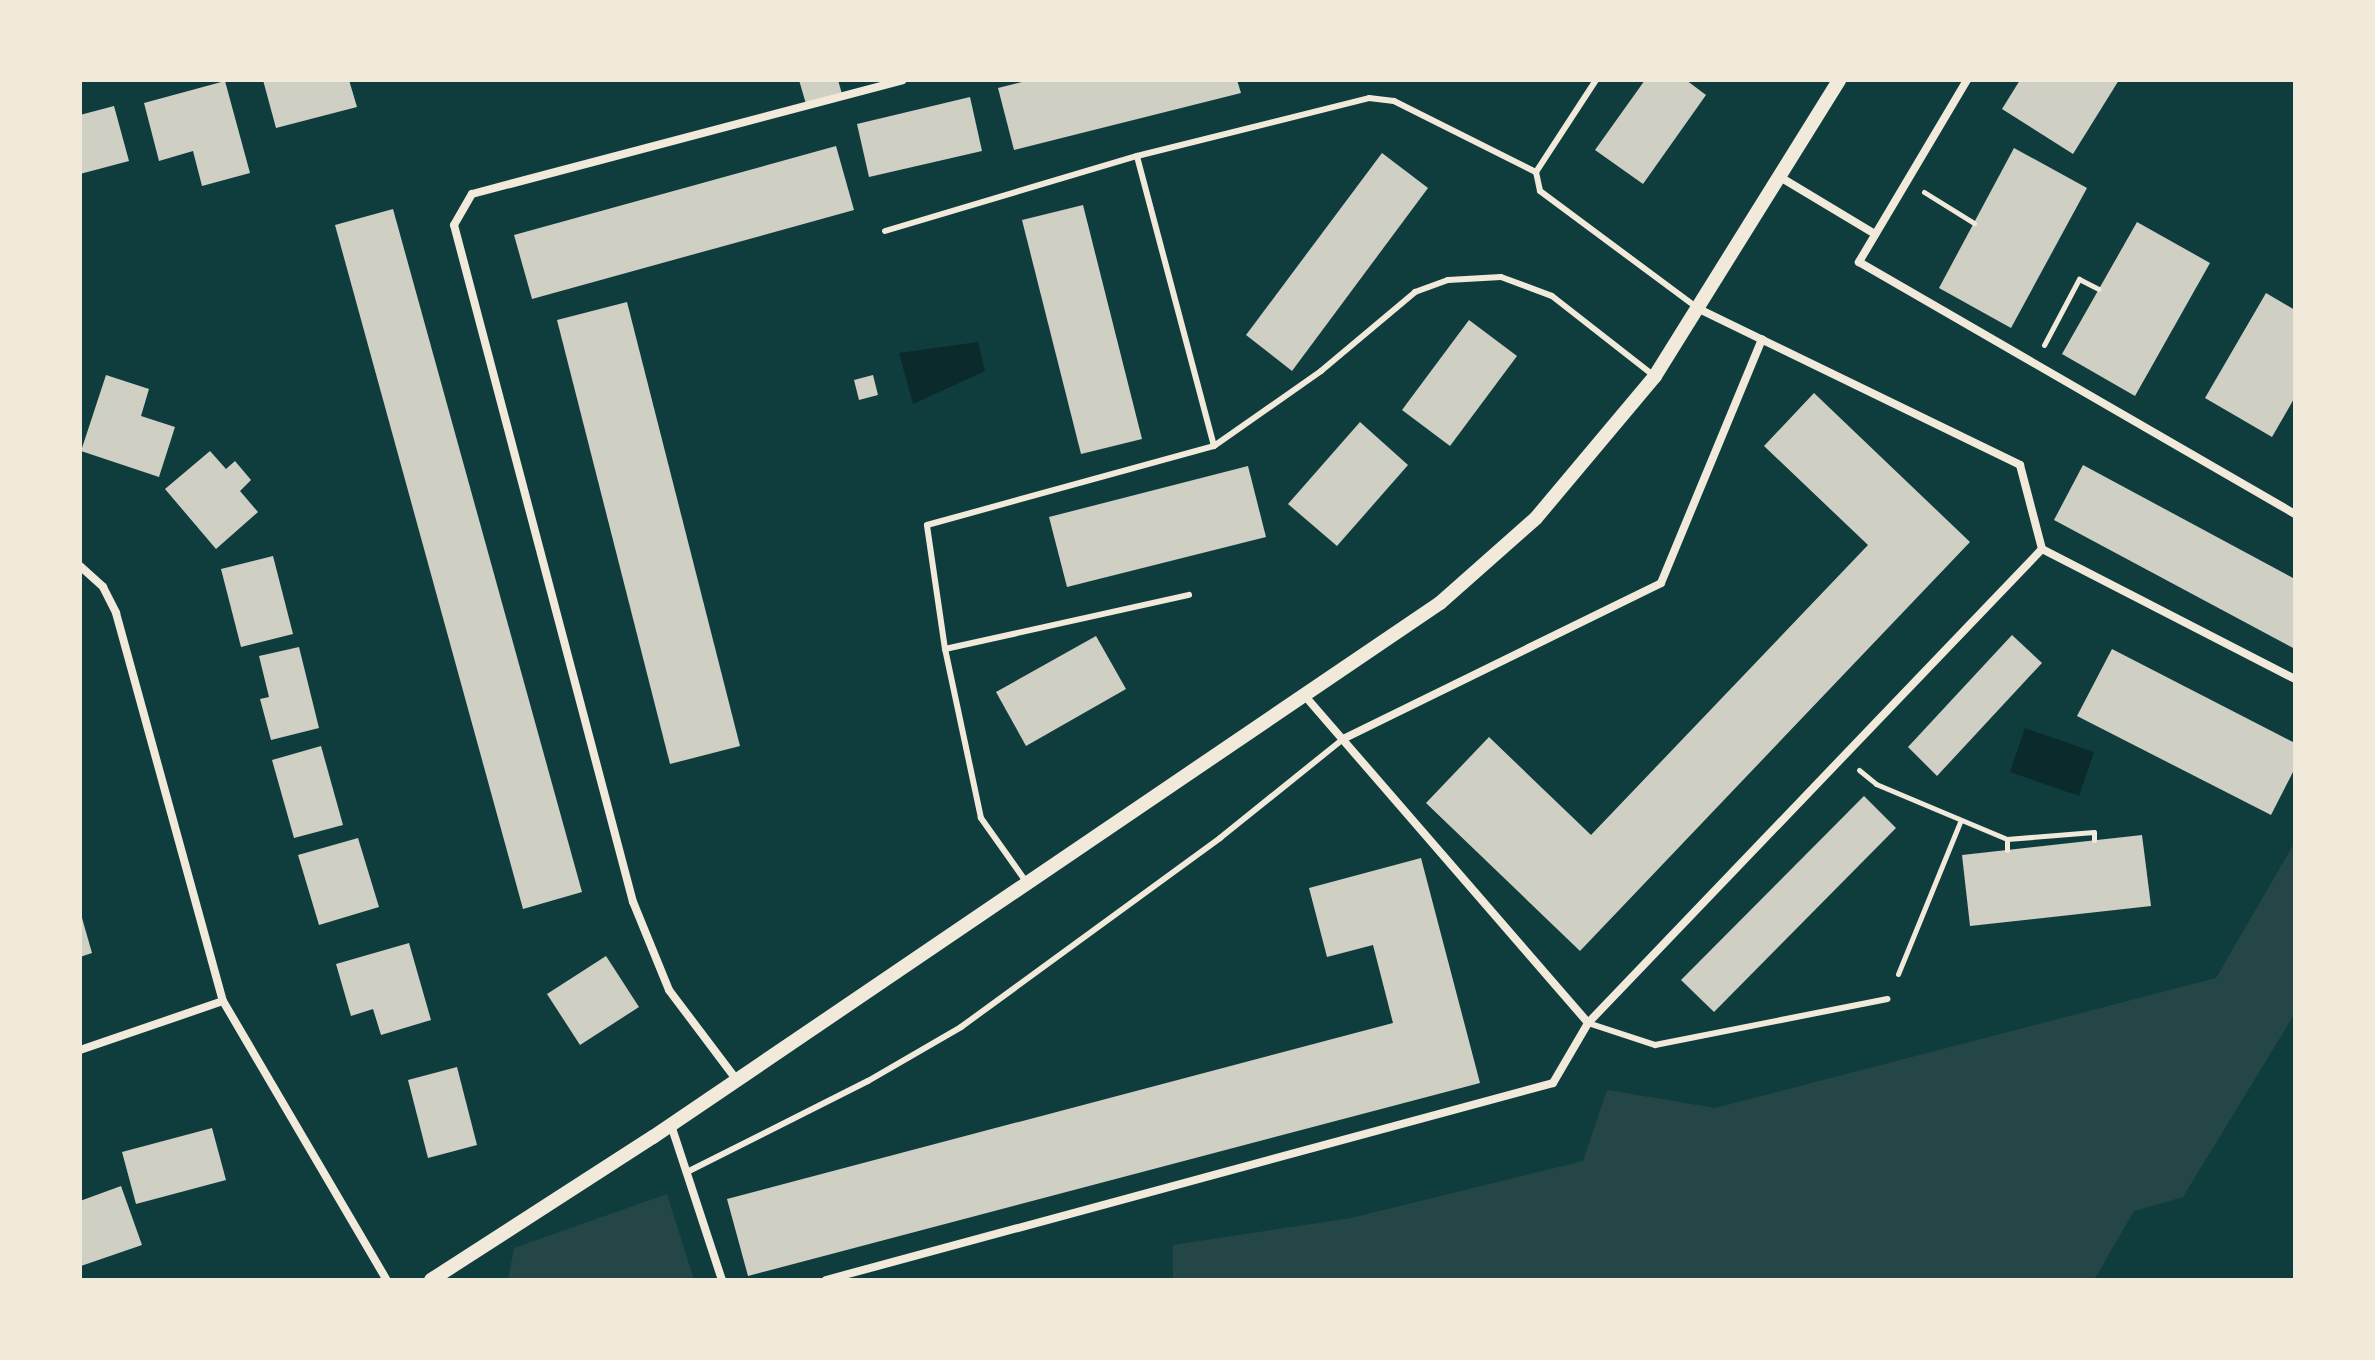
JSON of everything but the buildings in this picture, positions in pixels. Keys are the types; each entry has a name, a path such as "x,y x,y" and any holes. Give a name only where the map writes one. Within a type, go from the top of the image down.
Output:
{"street":[{"path":"736,1079 669,990 633,902 454,225 472,194 902,80"},
{"path":"431,1280 671,1125 1440,603 1536,518 1655,376 1839,80"},
{"path":"1967,80 1859,262 2295,514"},
{"path":"1780,177 1875,234"},
{"path":"1699,309 2020,465 2042,549 2295,679"},
{"path":"1343,739 1661,583 1762,339"},
{"path":"826,1280 1553,1083 1588,1023 2042,549"},
{"path":"80,566 103,587 116,613 223,1001 387,1280"},
{"path":"1305,696 1588,1023"},
{"path":"80,1050 223,1001"},
{"path":"671,1125 722,1280"}],"lane":[{"path":"1596,80 1536,172 1540,191 1559,209 1699,309"},
{"path":"885,231 1137,156 1369,98 1394,101 1536,172"},
{"path":"1137,156 1214,446"},
{"path":"1027,883 981,818 945,649 927,525 1214,446 1321,371 1415,292 1473,275 1501,277 1552,296 1655,376"},
{"path":"945,649 1189,595"},
{"path":"687,1172 868,1081 961,1027 1220,838 1343,739"},
{"path":"1588,1023 1655,1045 1887,999"}],"path":[{"path":"1906,182 1974,223"},
{"path":"2034,363 2079,279 2099,289"},
{"path":"1876,784 2007,839 2094,832 2094,840"},
{"path":"1898,974 1961,820"},
{"path":"2007,839 2007,850"}],"shaded area":[{"path":"978,342 985,371 913,404 899,353"},
{"path":"2025,728 2094,752 2079,796 2010,772"},
{"path":"2295,842 2295,1013 2183,1197 2134,1211 2094,1280 1173,1280 1173,1245 1351,1218 1583,1161 1607,1090 1715,1108 2216,978"},
{"path":"667,1194 694,1280 508,1280 514,1248"}]}
